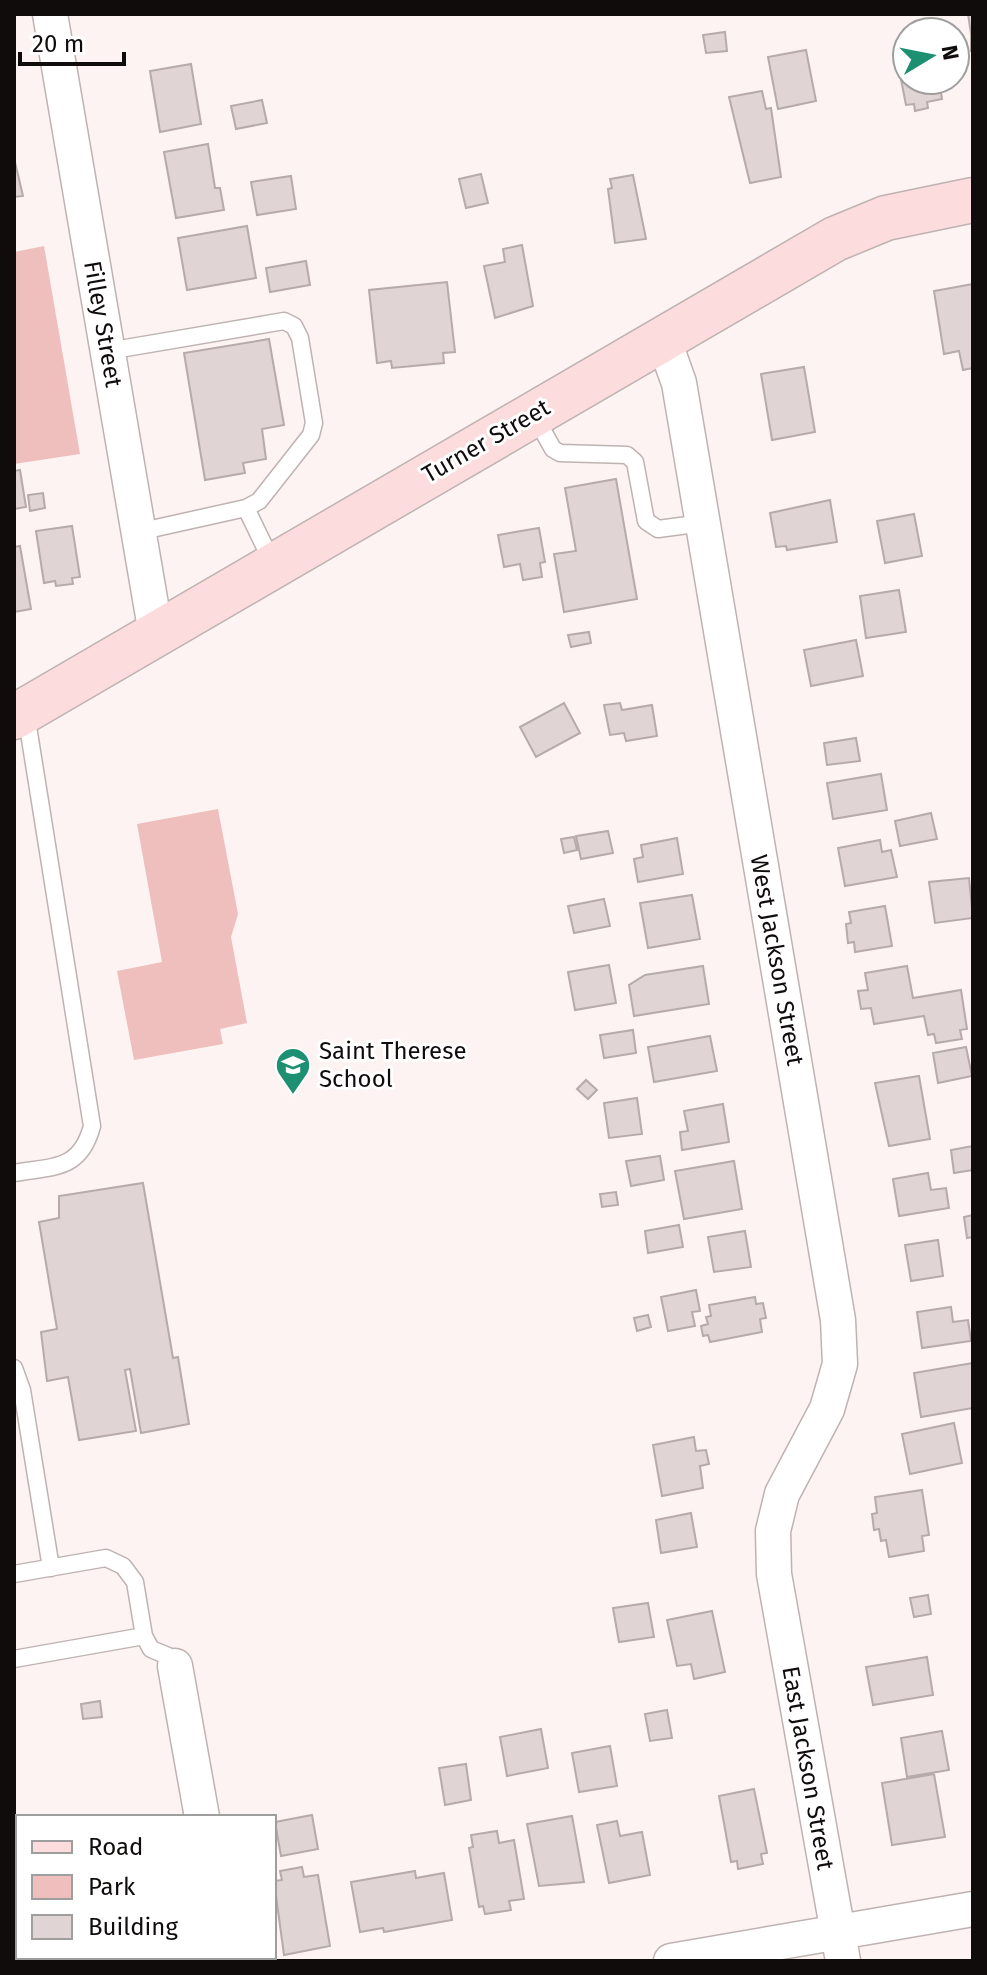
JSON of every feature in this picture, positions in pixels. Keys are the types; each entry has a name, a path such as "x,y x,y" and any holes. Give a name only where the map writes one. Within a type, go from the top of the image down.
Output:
{"street":[{"name":"Filley Street","path":"50,14 156,634"},
{"name":"Turner Street","path":"20,714 835,239 886,218 973,200"},
{"name":"West Jackson Street","path":"663,338 679,383 838,1320 840,1364 827,1409 782,1494 773,1531 774,1574"},
{"name":"East Jackson Street","path":"774,1574 840,1946"},
{"path":"175,1666 202,1815"},
{"path":"671,1961 840,1946 973,1909"}],"lane":[{"path":"108,351 284,321 294,326 300,338 314,423 311,435 259,501 246,508 138,532"},
{"path":"533,414 553,449 560,453 627,455 635,462 646,521 651,527 703,523"},
{"path":"246,508 274,565"},
{"path":"14,1173 71,1163 87,1145 92,1126 20,714"},
{"path":"14,1368 22,1390 51,1568"},
{"path":"14,1574 106,1558 123,1566 135,1582 144,1636 151,1649 168,1656 175,1666"},
{"path":"14,1659 144,1636"}],"green space":[{"path":"44,246 80,454 14,464 14,252"},
{"path":"218,809 238,914 231,937 247,1023 220,1029 223,1044 134,1060 117,971 162,962 137,824"}],"building":[{"path":"973,14 971,52 971,16 968,16"},
{"path":"725,32 727,51 706,53 703,35"},
{"path":"806,50 816,101 778,109 768,57"},
{"path":"191,64 201,124 160,132 150,71"},
{"path":"762,91 766,109 771,108 781,177 750,183 729,97"},
{"path":"904,96 942,96 942,99 927,102 928,108 915,111 914,104 906,105"},
{"path":"262,100 267,123 236,129 231,106"},
{"path":"208,144 215,188 220,188 224,210 176,218 164,152"},
{"path":"14,158 23,196 14,197"},
{"path":"481,174 488,203 466,208 459,179"},
{"path":"633,175 646,239 615,243 608,189 612,188 610,179"},
{"path":"291,176 296,209 257,215 251,182"},
{"path":"247,226 256,278 187,290 178,238"},
{"path":"522,245 533,306 495,318 484,266 505,262 503,249"},
{"path":"306,261 310,285 270,292 266,268"},
{"path":"447,282 455,352 443,353 444,363 392,368 391,361 377,363 369,290"},
{"path":"973,284 973,368 963,370 959,351 944,354 934,291"},
{"path":"269,339 284,425 262,429 266,459 243,463 245,473 205,480 184,353"},
{"path":"804,367 815,432 772,440 761,374"},
{"path":"20,470 26,507 14,509 14,471"},
{"path":"616,479 637,599 564,612 554,554 576,551 565,488"},
{"path":"43,493 45,508 30,511 28,495"},
{"path":"830,500 837,542 787,550 786,546 776,547 770,513"},
{"path":"914,514 922,556 885,563 877,521"},
{"path":"72,526 80,577 72,578 73,584 56,586 55,581 44,583 36,531"},
{"path":"539,528 545,562 540,563 542,577 523,580 520,564 504,567 498,535"},
{"path":"20,546 31,609 14,612 14,547"},
{"path":"899,590 906,632 866,638 860,596"},
{"path":"589,632 591,643 571,647 568,635"},
{"path":"856,640 863,676 811,686 804,650"},
{"path":"564,703 580,733 536,757 520,727"},
{"path":"620,703 622,710 652,705 657,736 626,741 624,733 610,735 604,705"},
{"path":"856,738 860,761 827,765 824,743"},
{"path":"881,774 887,810 833,819 827,783"},
{"path":"931,813 937,839 900,846 895,821"},
{"path":"608,831 613,853 581,859 576,836"},
{"path":"574,837 577,850 564,853 561,839"},
{"path":"677,838 683,874 638,882 634,859 643,857 641,845"},
{"path":"880,840 882,852 891,850 897,877 845,886 838,848"},
{"path":"969,878 973,918 935,923 929,882"},
{"path":"692,895 700,939 648,948 640,903"},
{"path":"604,899 610,926 574,933 568,906"},
{"path":"885,906 892,946 855,952 854,942 848,943 846,924 851,923 849,912"},
{"path":"609,965 616,1003 575,1010 568,972"},
{"path":"703,966 709,1004 634,1016 629,985 645,975"},
{"path":"907,966 913,998 961,990 967,1029 960,1030 962,1039 936,1043 934,1034 928,1035 924,1016 874,1024 871,1008 861,1009 858,991 868,990 865,973"},
{"path":"633,1030 636,1053 604,1058 600,1035"},
{"path":"710,1036 717,1071 654,1082 648,1047"},
{"path":"966,1047 972,1076 938,1083 933,1053"},
{"path":"919,1076 930,1139 889,1146 875,1083"},
{"path":"586,1080 597,1090 588,1099 577,1089"},
{"path":"637,1098 642,1134 609,1138 604,1103"},
{"path":"723,1104 729,1142 682,1150 680,1132 688,1131 684,1111"},
{"path":"973,1146 973,1170 954,1173 951,1150"},
{"path":"660,1156 664,1180 631,1186 626,1161"},
{"path":"734,1161 742,1209 684,1219 675,1171"},
{"path":"928,1173 931,1190 946,1188 949,1208 899,1216 893,1179"},
{"path":"143,1183 173,1358 178,1357 189,1424 141,1433 130,1369 125,1370 136,1431 79,1440 68,1377 47,1381 41,1332 57,1329 39,1222 59,1218 59,1196"},
{"path":"616,1192 618,1205 602,1207 600,1194"},
{"path":"973,1215 973,1237 967,1238 964,1217"},
{"path":"679,1225 683,1247 648,1253 645,1231"},
{"path":"745,1231 751,1267 714,1272 708,1237"},
{"path":"938,1240 943,1276 911,1281 905,1245"},
{"path":"696,1290 700,1311 692,1312 695,1326 668,1331 661,1297"},
{"path":"755,1297 756,1304 763,1303 766,1318 760,1319 762,1332 710,1342 708,1335 703,1336 701,1326 708,1324 706,1317 711,1316 709,1305"},
{"path":"951,1307 953,1322 968,1320 971,1341 922,1348 917,1312"},
{"path":"648,1315 651,1327 637,1331 634,1318"},
{"path":"973,1363 973,1408 921,1417 914,1373"},
{"path":"954,1423 962,1463 910,1474 902,1434"},
{"path":"694,1437 696,1451 706,1450 709,1464 700,1466 703,1488 662,1496 653,1445"},
{"path":"922,1490 929,1535 922,1536 924,1551 889,1557 886,1540 881,1541 879,1529 874,1530 872,1514 877,1513 875,1497"},
{"path":"691,1513 697,1547 661,1553 656,1520"},
{"path":"928,1595 931,1614 914,1617 910,1598"},
{"path":"648,1603 654,1637 619,1642 613,1608"},
{"path":"712,1611 725,1672 694,1679 691,1664 677,1666 667,1620"},
{"path":"927,1657 933,1695 873,1705 866,1667"},
{"path":"100,1701 102,1717 83,1719 81,1704"},
{"path":"667,1710 672,1738 650,1741 645,1714"},
{"path":"541,1729 548,1768 507,1776 500,1737"},
{"path":"942,1731 949,1770 907,1777 901,1738"},
{"path":"610,1746 617,1786 579,1792 572,1753"},
{"path":"466,1764 471,1800 445,1805 439,1768"},
{"path":"934,1774 945,1837 892,1845 882,1783"},
{"path":"754,1789 767,1853 761,1854 763,1864 738,1869 737,1861 731,1862 719,1796"},
{"path":"312,1815 318,1849 281,1856 276,1822"},
{"path":"572,1816 584,1882 539,1886 527,1824"},
{"path":"617,1821 620,1836 642,1832 650,1875 609,1883 597,1825"},
{"path":"497,1831 499,1843 514,1840 524,1899 509,1901 511,1910 485,1914 483,1906 479,1907 469,1848 473,1847 471,1835"},
{"path":"302,1867 304,1877 318,1875 330,1946 284,1955 276,1896 276,1881 282,1880 280,1871"},
{"path":"415,1871 416,1878 444,1873 452,1920 384,1932 383,1928 360,1932 351,1882"},
{"path":"16,1944 16,1959 52,1961 14,1961"},
{"path":"64,1959 103,1961 64,1961"},
{"path":"126,1959 175,1961 126,1961"}],"place":[{"name":"Saint Therese School","path":"293,1096"}]}
